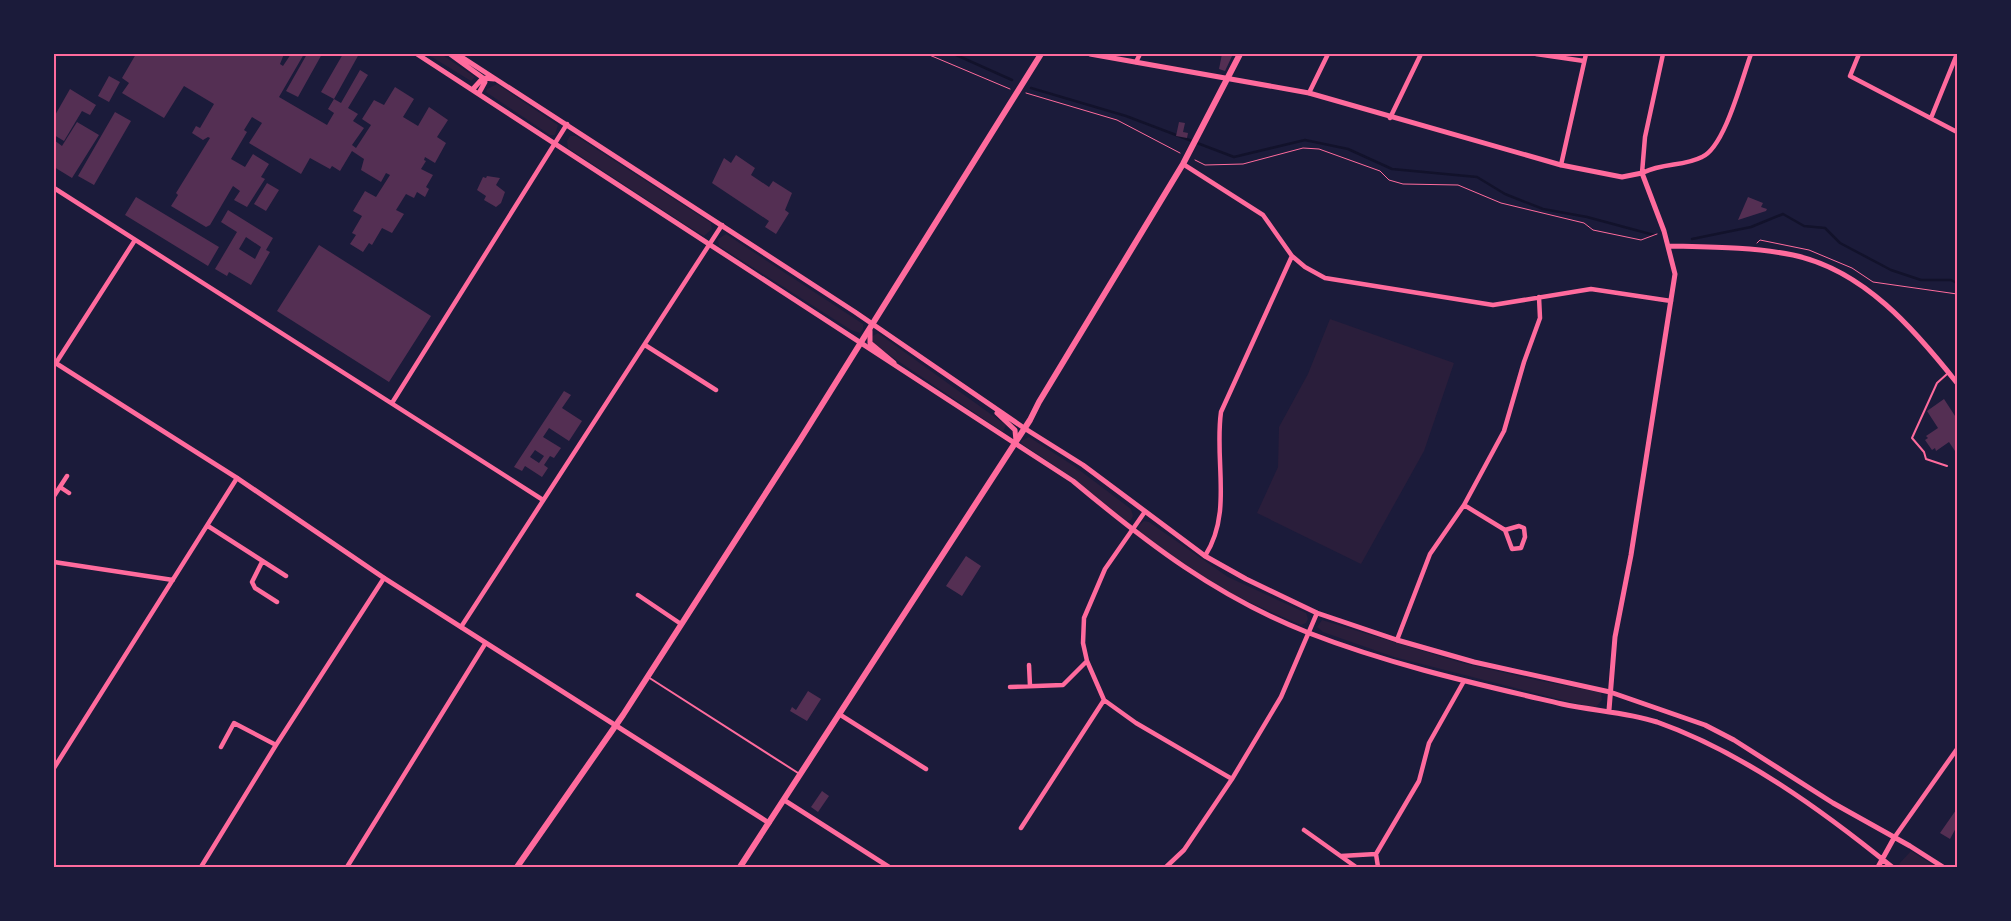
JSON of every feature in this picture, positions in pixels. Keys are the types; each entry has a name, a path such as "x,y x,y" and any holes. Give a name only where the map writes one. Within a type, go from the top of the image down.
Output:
{"main road":[{"path":"517,867 616,724 862,344 1041,54"},
{"path":"740,867 1015,443 1189,154 1240,54"}],"street":[{"path":"417,54 1073,481 1132,530 1208,584 1253,608 1309,633 1378,657 1464,681 1580,707 1609,710 1656,722 1686,733 1737,759 1839,825 1892,867"},
{"path":"450,54 483,78 494,78 501,82"},
{"path":"457,54 722,225 872,327 962,384 1024,428 1083,466 1144,513 1205,556 1278,596 1397,640 1474,662 1610,692 1697,722 1734,740 1833,803 1942,867"},
{"path":"1090,54 1309,93 1390,118 1561,165 1622,177 1632,177 1657,166 1696,160 1711,151 1722,131 1750,54"},
{"path":"1136,62 1140,54"},
{"path":"1309,93 1328,54"},
{"path":"1390,118 1421,54"},
{"path":"1536,54 1584,62"},
{"path":"1561,165 1586,54"},
{"path":"1609,710 1615,637 1632,555 1674,274 1669,246 1642,173 1645,137 1663,54"},
{"path":"1859,54 1850,76 1957,132"},
{"path":"1931,118 1957,54"},
{"path":"473,89 483,78"},
{"path":"479,93 485,82 483,78"},
{"path":"392,403 567,124"},
{"path":"1183,164 1263,215 1292,256 1305,267 1325,278 1493,305 1591,289 1671,301"},
{"path":"54,188 543,500"},
{"path":"461,627 722,225"},
{"path":"135,240 55,362 237,478 485,644 616,724 769,823"},
{"path":"1669,246 1774,252 1822,264 1846,276 1881,300 1916,335 1957,383"},
{"path":"1205,556 1214,536 1222,496 1219,438 1221,412 1292,256"},
{"path":"1397,640 1430,554 1464,505 1504,431 1524,362 1540,318 1540,297"},
{"path":"872,327 870,343 914,379"},
{"path":"645,344 716,390"},
{"path":"962,384 1015,430 1015,443"},
{"path":"54,496 68,476"},
{"path":"54,768 237,478"},
{"path":"60,487 70,493"},
{"path":"1464,505 1505,530 1512,548 1521,548 1525,537 1524,528 1518,526 1505,530"},
{"path":"1144,513 1106,569 1084,618 1083,643 1087,661 1104,700 1136,723 1232,779"},
{"path":"208,526 286,576"},
{"path":"262,562 252,582 255,588 277,602"},
{"path":"54,569 56,563 173,580"},
{"path":"200,867 384,578"},
{"path":"638,595 681,624"},
{"path":"1166,867 1184,850 1232,779 1281,697 1317,612"},
{"path":"347,867 485,644"},
{"path":"1010,687 1063,685 1087,661"},
{"path":"1029,665 1030,686"},
{"path":"1378,867 1376,854 1419,781 1429,743 1464,681"},
{"path":"1021,828 1104,700"},
{"path":"839,714 926,769"},
{"path":"221,747 234,723 276,745"},
{"path":"1878,867 1894,838 1952,761 1957,749"},
{"path":"784,800 889,867"},
{"path":"1304,830 1356,867"},
{"path":"1341,856 1376,854"}],"lane":[{"path":"1947,466 1926,459 1924,452 1912,438 1937,383 1948,372"},
{"path":"647,676 800,774"}],"path":[{"path":"927,54 1011,89"},
{"path":"1022,86 1027,90 1025,93 1117,120 1189,154 1205,165 1243,164 1302,148 1318,149 1380,171 1390,180 1403,184 1458,185 1501,203 1584,223 1593,230 1640,240 1664,231"},
{"path":"1873,282 1957,294"}],"shaded area":[{"path":"427,54 441,54 475,77 471,81"},
{"path":"497,84 558,125 555,135 550,135 486,92 487,89"},
{"path":"570,136 576,136 711,223 712,229 704,236 568,148 567,141"},
{"path":"726,234 863,324 863,329 860,333 851,330 719,246 718,239"},
{"path":"1330,319 1454,363 1424,451 1361,564 1257,513 1278,467 1279,427 1308,374"},
{"path":"878,333 1006,425 1003,432 873,344 871,337"},
{"path":"1029,437 1074,466 1131,509 1133,516 1131,520 1126,521 1073,478 1022,444 1021,441"},
{"path":"1144,521 1149,522 1228,577 1306,613 1308,619 1306,623 1301,625 1241,598 1200,575 1139,531 1138,526"},
{"path":"1322,620 1462,663 1598,692 1601,693 1602,700 1596,707 1590,707 1394,657 1323,632 1317,627"},
{"path":"1911,851 1936,867 1902,867 1899,864"}],"building":[{"path":"136,54 284,54 280,64 283,66 291,54 304,54 279,97 327,125 334,113 328,109 334,99 341,103 360,70 368,75 348,108 358,114 353,121 364,128 352,145 356,148 371,125 362,119 374,100 384,105 395,87 414,99 403,117 418,126 429,107 448,120 437,137 446,143 435,163 425,157 424,160 426,161 421,169 433,175 426,187 429,189 425,197 417,192 414,198 406,194 396,210 404,214 392,233 382,228 372,245 369,243 363,252 350,244 356,235 352,233 362,216 353,211 365,191 376,197 390,175 386,173 381,182 361,170 364,159 352,151 340,171 332,166 330,169 310,158 301,174 249,143 262,123 252,117 244,130 247,132 231,159 245,167 253,154 269,164 261,177 265,179 247,207 234,200 240,191 233,186 210,225 206,227 171,206 178,195 176,193 210,138 208,137 203,140 192,133 196,126 200,128 214,104 184,86 164,118 122,93 129,83 122,78"},
{"path":"307,54 322,54 298,97 286,91"},
{"path":"343,54 359,54 334,99 321,92"},
{"path":"1222,54 1233,54 1225,71 1219,69"},
{"path":"109,76 120,82 109,102 98,96"},
{"path":"70,89 96,105 90,115 82,111 64,141 54,135 54,117"},
{"path":"115,112 131,121 94,185 78,176"},
{"path":"77,122 99,135 72,178 54,167 54,140 62,146"},
{"path":"1179,122 1185,123 1183,132 1188,133 1187,138 1176,136"},
{"path":"736,155 755,168 751,175 769,187 773,181 792,193 785,210 789,213 776,234 765,227 769,221 712,183 724,158 731,163"},
{"path":"487,176 500,178 496,185 505,192 501,203 496,207 484,200 486,196 477,190 483,177 486,178"},
{"path":"267,183 279,190 266,211 254,204"},
{"path":"136,197 219,247 208,266 125,215"},
{"path":"1748,197 1763,203 1761,207 1767,209 1766,211 1738,220"},
{"path":"228,210 273,238 266,250 270,252 251,285 229,272 227,276 215,269 237,232 221,222","holes":["246,237 261,247 255,259 239,249"]},
{"path":"319,245 431,316 389,382 277,311"},
{"path":"564,391 571,395 562,408 582,421 569,441 549,428 543,437 561,448 554,458 550,456 544,465 548,468 542,477 525,466 522,471 514,467","holes":["535,450 544,456 539,463 530,457"]},
{"path":"1944,399 1957,419 1957,454 1949,442 1936,451 1935,448 1932,450 1925,440 1928,438 1926,436 1938,428 1927,411"},
{"path":"966,556 981,566 962,596 946,586"},
{"path":"808,691 821,699 807,721 790,711 792,707 796,710"},
{"path":"822,791 829,796 818,812 811,807"},
{"path":"1956,810 1957,826 1950,839 1940,833"}],"waterway":[{"path":"954,54 1012,80"},
{"path":"1031,88 1126,116 1234,157 1305,140 1348,149 1392,169 1477,177 1505,194 1543,209 1587,217 1654,235"},
{"path":"1692,239 1751,227 1783,214 1804,226 1825,228 1840,243 1891,270 1921,280 1951,280 1957,283"}]}
